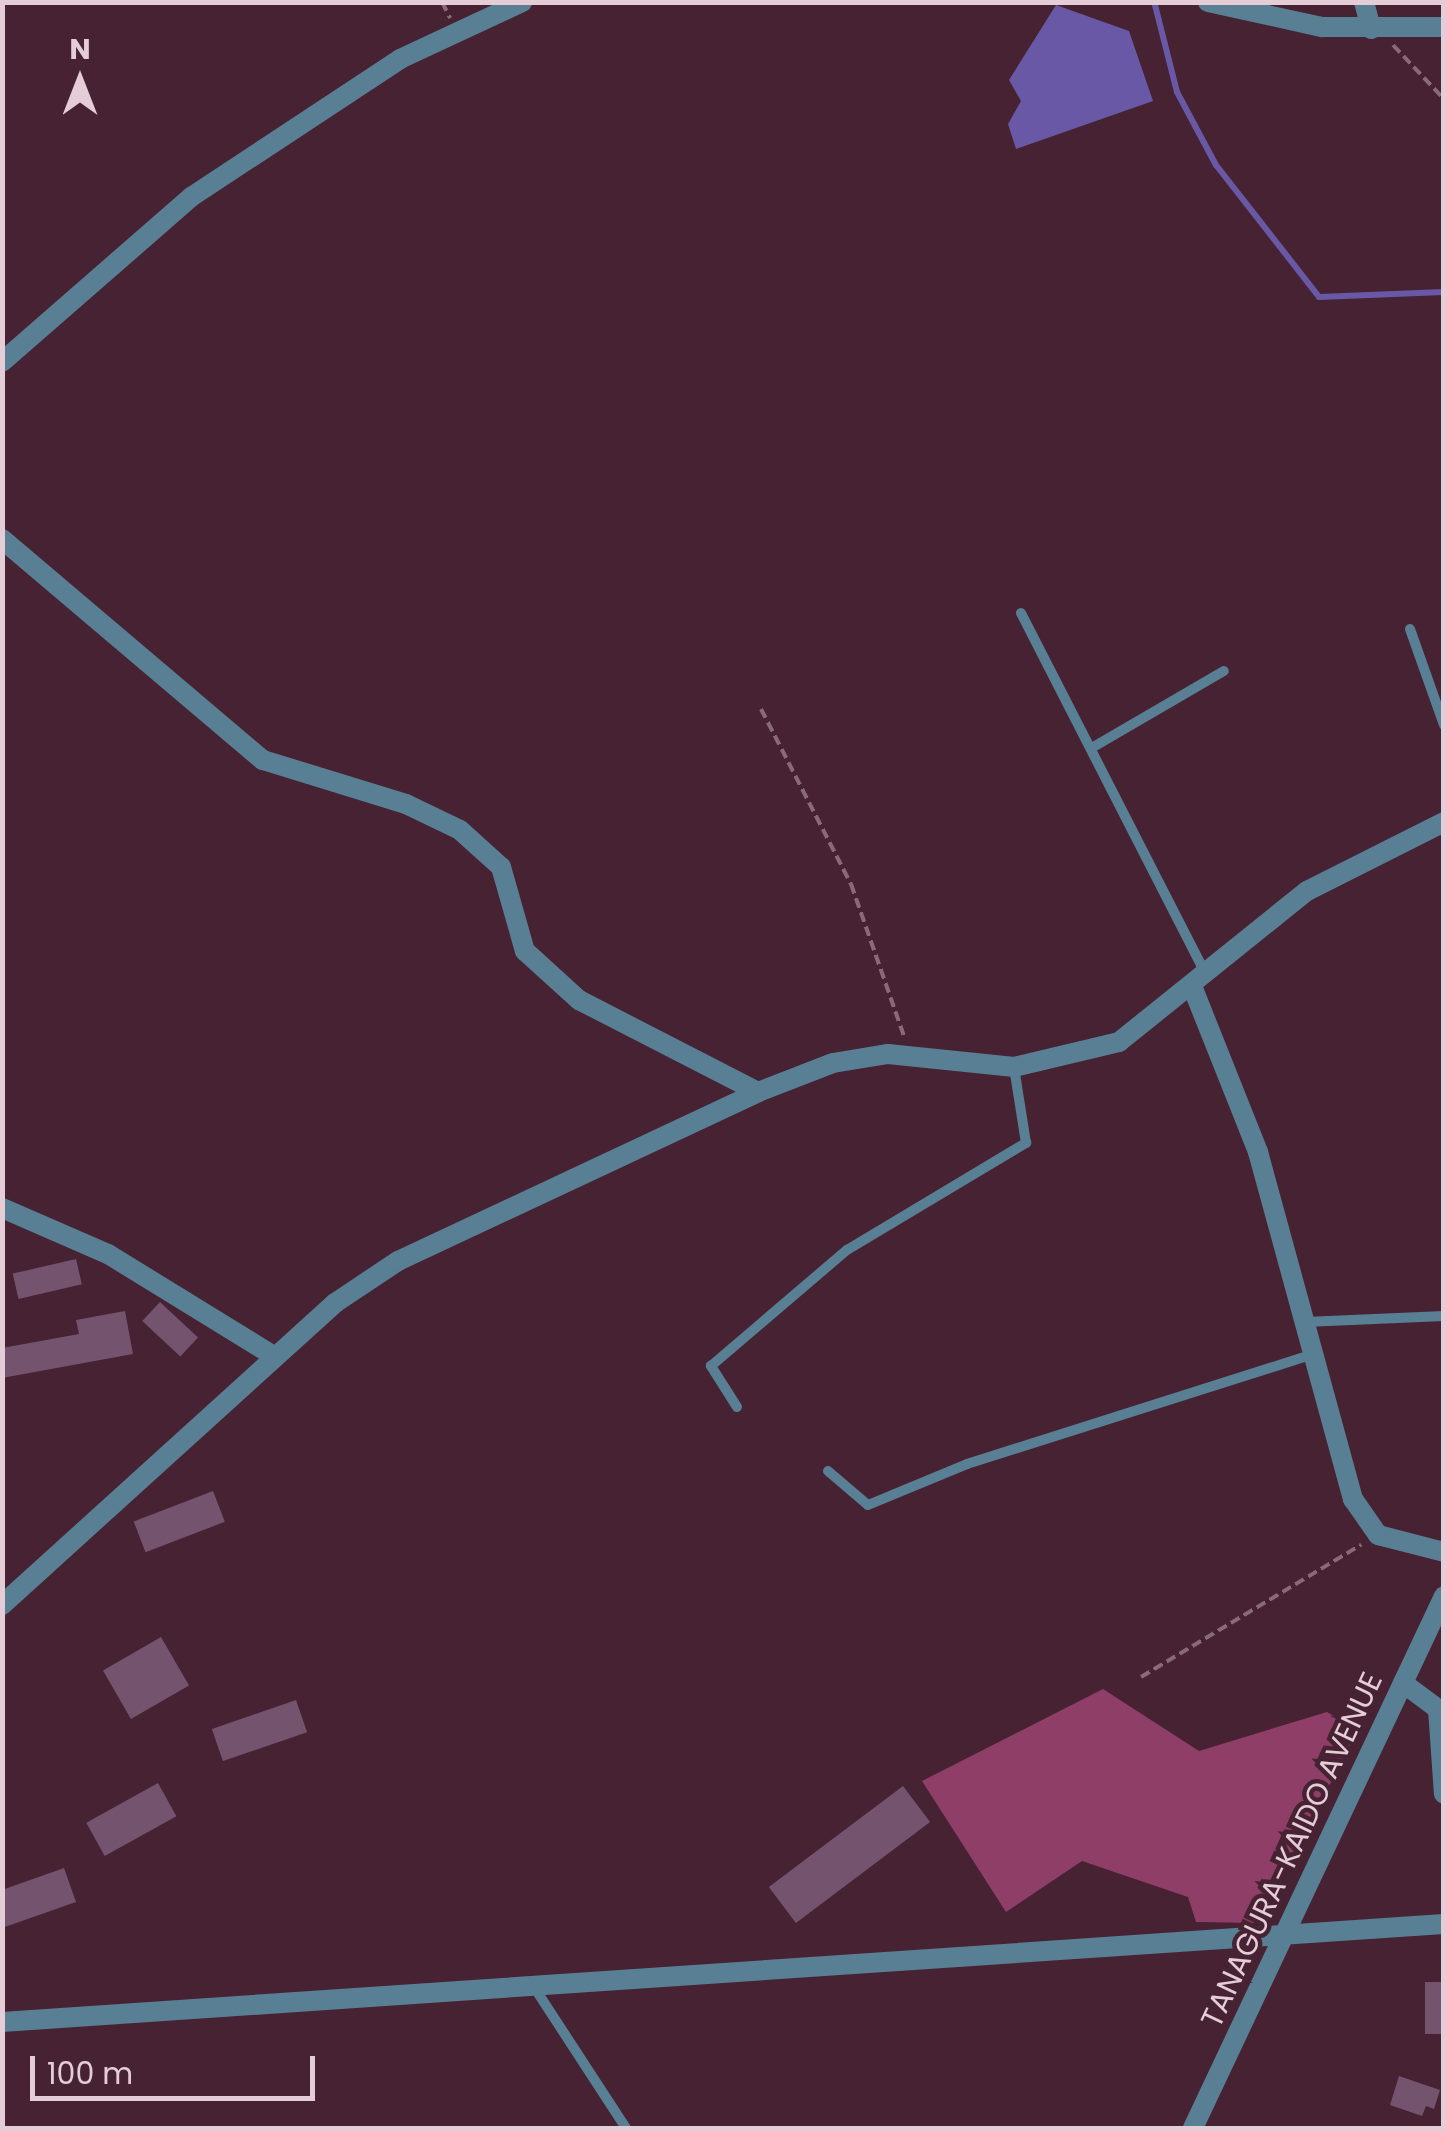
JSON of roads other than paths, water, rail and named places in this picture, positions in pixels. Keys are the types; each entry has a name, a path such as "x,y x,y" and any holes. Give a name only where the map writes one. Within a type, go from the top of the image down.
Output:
{"street":[{"path":"2,362 191,197 400,60 522,2"},
{"path":"1208,2 1376,29 1444,27"},
{"path":"1364,2 1376,29"},
{"path":"2,540 263,760 406,804 460,830 501,867 525,951 578,1000 758,1092"},
{"path":"2,1605 274,1356 398,1262 758,1092 832,1064 910,1056 1014,1067 1119,1042 1318,883 1444,822"},
{"path":"1198,980 1258,1152 1353,1500 1378,1534 1444,1552"},
{"path":"2,1208 108,1254 274,1356"},
{"name":"TANAGURA-KAIDO AVENUE","path":"1192,2128 1286,1937 1444,1596"},
{"path":"1403,1683 1438,1709 1444,1794"},
{"path":"2,2022 1444,1924"}],"lane":[{"path":"1020,612 1094,746 1132,840 1198,980"},
{"path":"1410,629 1444,725"},
{"path":"1094,746 1224,671"},
{"path":"737,1407 710,1366 846,1250 1026,1143 1014,1067"},
{"path":"1302,1322 1444,1316"},
{"path":"828,1471 868,1506 968,1464 1311,1355"},
{"path":"534,1987 626,2128"}],"waterway":[{"path":"1155,5 1177,92 1216,165 1319,297 1444,292"}]}
